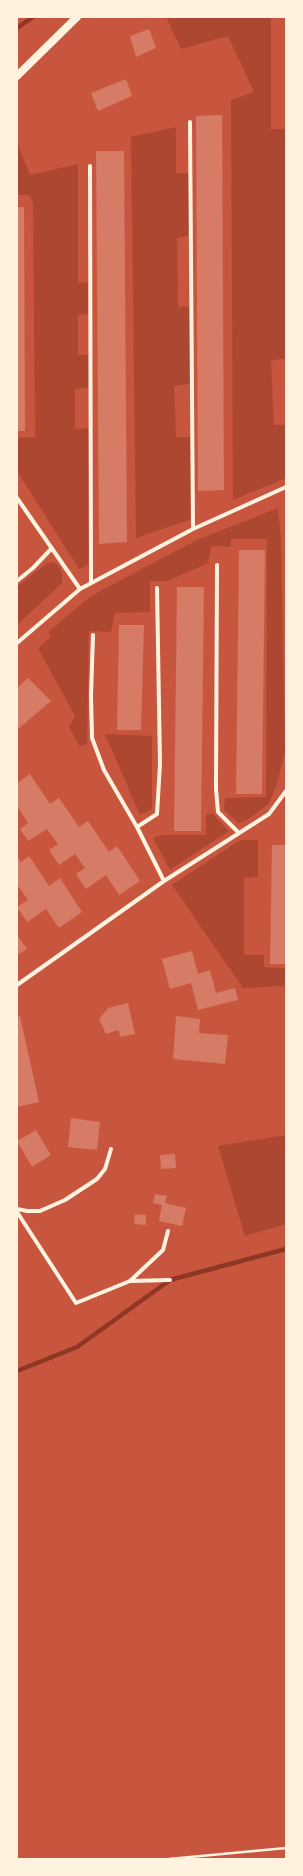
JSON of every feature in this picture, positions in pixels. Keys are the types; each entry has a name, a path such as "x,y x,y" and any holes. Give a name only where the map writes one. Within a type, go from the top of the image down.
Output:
{"main road":[{"path":"17,76 77,17"}],"street":[{"path":"190,122 193,528"},
{"path":"90,166 91,583"},
{"path":"17,643 80,589 193,528 286,486"},
{"path":"17,498 80,589"},
{"path":"17,581 33,568 52,548"},
{"path":"217,565 216,789 218,812 239,833"},
{"path":"137,827 157,814 160,764 157,588"},
{"path":"93,634 90,696 92,738 104,770 137,827 164,881"},
{"path":"17,985 164,881 269,814 286,791"},
{"path":"17,1210 40,1211 65,1200 97,1179 105,1169 111,1149"},
{"path":"17,1210 76,1303 130,1281 170,1280"},
{"path":"130,1281 163,1250 168,1231"}],"path":[{"path":"169,1859 286,1848"}],"shaded area":[{"path":"166,17 271,17 271,129 286,129 286,358 271,361 274,425 286,425 286,478 233,500 231,100 254,92 228,36 181,49"},
{"path":"176,127 176,173 190,173 190,235 177,238 178,307 190,306 190,384 174,386 176,437 191,437 192,519 136,538 131,137"},
{"path":"17,142 30,175 78,164 78,283 90,282 91,314 78,315 78,355 91,355 91,387 75,389 75,429 91,428 91,563 79,569 17,471 17,438 35,437 33,203 29,195 17,195"},
{"path":"278,508 281,539 285,752 278,780 269,804 247,820 238,823 224,810 225,798 266,797 267,539 231,539 231,547 211,546 208,563 168,581 150,581 150,612 115,613 111,632 89,631 87,744 80,747 69,727 75,716 38,648 51,637 48,632 86,600 100,591 197,540"},
{"path":"53,562 59,566 62,574 62,583 17,625 17,587 35,572 48,563"},
{"path":"105,734 152,736 152,809 140,815"},
{"path":"206,814 213,814 229,831 170,870 153,838 162,835 206,835"},
{"path":"240,840 258,840 258,877 244,878 244,955 264,955 264,967 286,968 286,986 243,988 172,885"},
{"path":"286,1135 286,1224 245,1236 218,1146"}],"building":[{"path":"149,29 156,48 136,57 130,36"},
{"path":"126,79 132,96 98,111 91,93"},
{"path":"222,115 224,490 198,491 196,116"},
{"path":"96,151 124,151 127,542 99,544"},
{"path":"17,207 24,207 25,431 17,431"},
{"path":"239,550 265,550 262,794 236,794"},
{"path":"177,587 204,587 201,831 174,831"},
{"path":"119,625 144,625 141,730 117,730"},
{"path":"28,678 51,701 17,730 17,688"},
{"path":"30,774 50,804 59,798 79,827 88,821 109,852 117,846 140,881 119,895 106,875 86,889 76,874 85,868 75,854 59,865 49,850 58,844 47,829 28,841 20,829 28,823 17,806 17,783"},
{"path":"272,845 286,845 286,964 270,964"},
{"path":"17,856 21,862 29,856 49,886 60,878 82,912 59,928 46,909 27,922 17,907 28,900 19,887 17,888"},
{"path":"17,935 27,949 17,955"},
{"path":"192,951 198,974 210,970 216,993 235,988 238,1000 198,1010 191,983 170,989 162,959"},
{"path":"128,1003 135,1034 121,1037 118,1030 106,1034 99,1019 108,1008"},
{"path":"20,1016 39,1102 17,1107 17,1017"},
{"path":"176,1016 200,1019 199,1033 228,1035 225,1064 173,1059"},
{"path":"71,1118 100,1122 97,1150 68,1147"},
{"path":"36,1130 51,1155 32,1167 17,1141"},
{"path":"175,1154 176,1168 161,1169 160,1155"},
{"path":"155,1194 167,1196 165,1203 186,1208 182,1226 159,1221 162,1205 153,1203"},
{"path":"135,1214 146,1215 146,1225 134,1224"}],"waterway":[{"path":"17,28 33,17"},
{"path":"17,1371 77,1347 170,1280 286,1249"}]}
